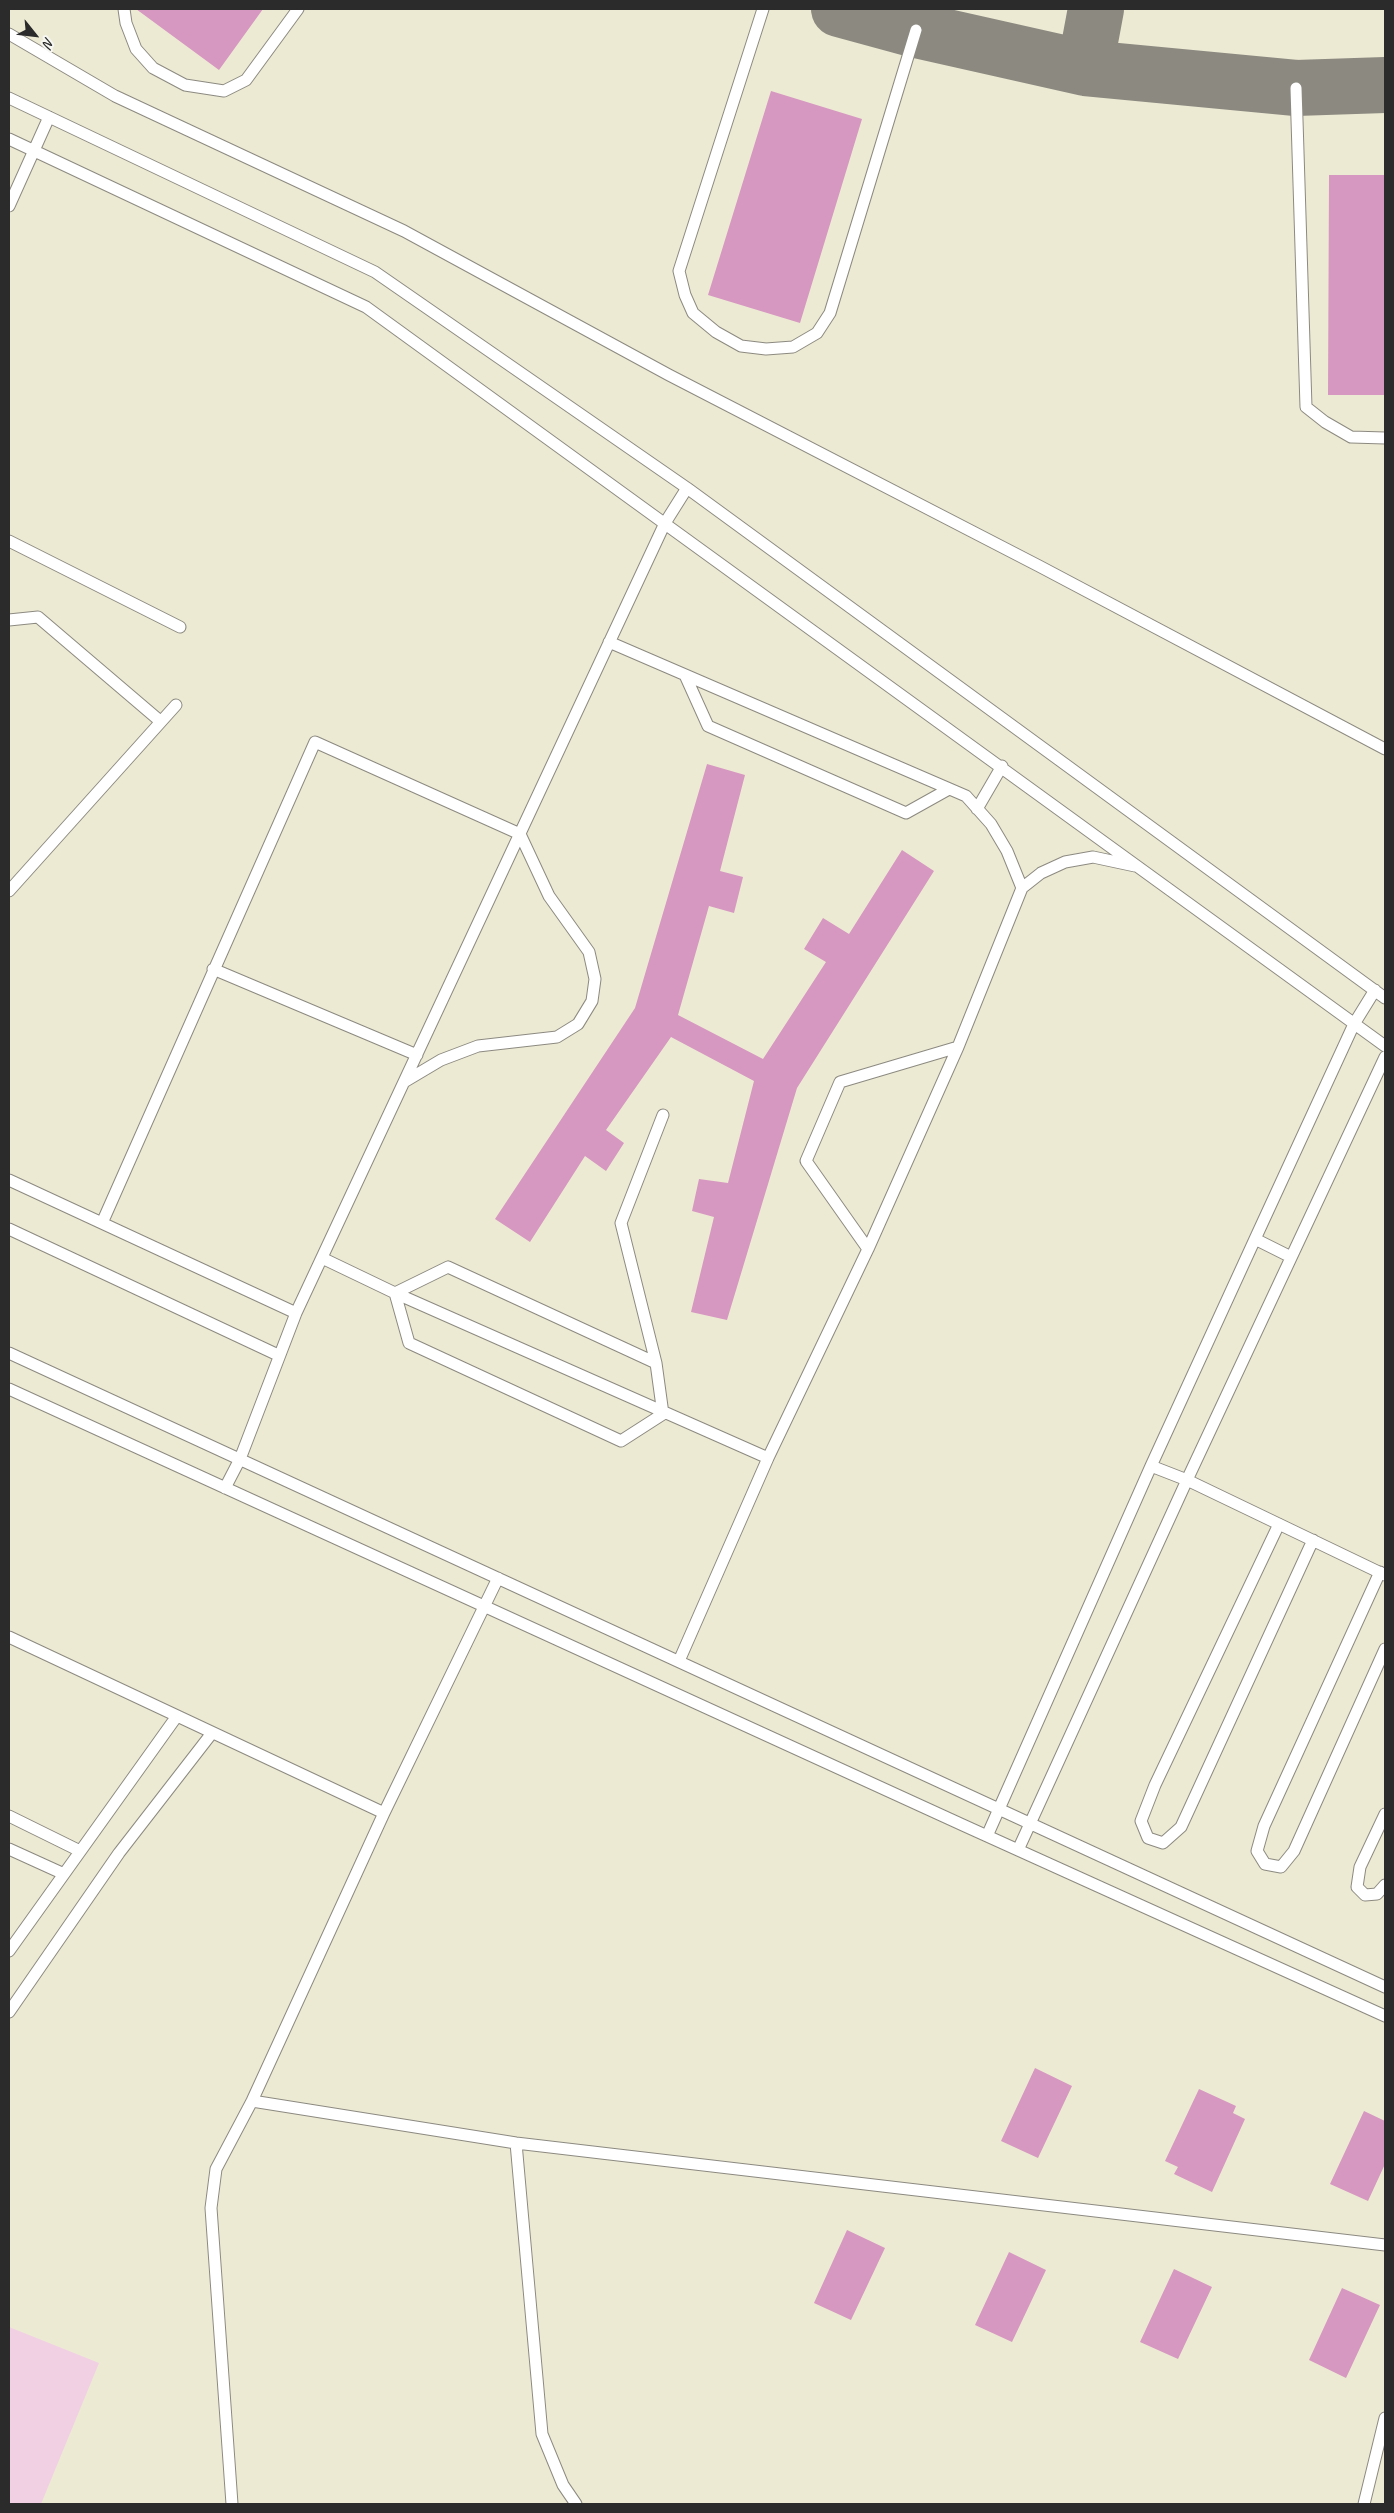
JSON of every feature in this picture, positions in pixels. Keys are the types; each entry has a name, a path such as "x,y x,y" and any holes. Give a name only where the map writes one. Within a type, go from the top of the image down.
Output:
{"lane":[{"path":"124,9 126,23 136,48 153,68 185,85 224,91 246,80 298,9"},
{"path":"762,9 679,270 685,295 693,313 716,332 741,346 766,349 793,346 817,333 830,313 916,30"},
{"path":"9,34 115,96 404,231 668,374 1048,571 1385,749"},
{"path":"1296,88 1306,407 1325,422 1351,436 1385,438"},
{"path":"9,98 375,272 687,488 1385,998"},
{"path":"9,206 49,117"},
{"path":"9,139 366,307 1002,766 1385,1046"},
{"path":"225,1488 240,1459 278,1355 296,1313 665,523 687,488"},
{"path":"9,541 180,627"},
{"path":"9,620 38,617 160,721"},
{"path":"609,642 966,796 991,824 1007,851 1022,888"},
{"path":"685,675 708,726 906,814 949,789"},
{"path":"9,891 176,705"},
{"path":"102,1223 315,742 520,834 549,896 589,952 595,979 592,1001 578,1024 557,1037 478,1046 442,1060 404,1082"},
{"path":"977,809 1002,766"},
{"path":"679,1661 768,1458 868,1249 958,1047 1022,888 1041,873 1066,862 1093,857 1140,867"},
{"path":"213,969 417,1054"},
{"path":"987,1836 1151,1466 1255,1239 1354,1024 1375,990"},
{"path":"868,1249 806,1161 840,1082 958,1047"},
{"path":"1018,1850 1187,1480 1385,1057"},
{"path":"663,1115 621,1223 656,1363 663,1414"},
{"path":"9,1180 296,1313"},
{"path":"9,1229 278,1355"},
{"path":"1255,1239 1291,1256"},
{"path":"322,1258 663,1414 768,1458"},
{"path":"395,1293 448,1267 656,1363"},
{"path":"395,1293 409,1342 621,1441 663,1414"},
{"path":"9,1353 1385,1987"},
{"path":"9,1389 1385,2016"},
{"path":"1151,1466 1187,1480 1382,1573 1264,1826 1257,1850 1265,1864 1281,1866 1294,1851 1385,1649"},
{"path":"1279,1524 1155,1785 1141,1821 1148,1838 1163,1842 1181,1826 1313,1540"},
{"path":"232,2504 211,2208 216,2169 252,2101 384,1813 486,1607 498,1578"},
{"path":"9,1637 384,1813"},
{"path":"9,1951 177,1716"},
{"path":"9,2012 119,1853 212,1732"},
{"path":"1385,1814 1360,1867 1358,1887 1365,1895 1377,1894 1385,1885"},
{"path":"9,1816 80,1851"},
{"path":"9,1849 64,1874"},
{"path":"252,2101 516,2143 1385,2245"},
{"path":"516,2143 542,2434 563,2485 576,2504"},
{"path":"1364,2504 1385,2418"}],"shaded area":[{"path":"9,2327 99,2363 41,2504 9,2504"}],"building":[{"path":"136,9 263,9 219,70"},
{"path":"771,91 862,119 800,323 708,295"},
{"path":"1329,175 1385,175 1385,395 1328,395"},
{"path":"707,764 745,775 720,871 743,877 734,913 709,906 678,1015 763,1059 826,962 804,949 823,918 849,934 902,850 934,871 797,1088 727,1320 691,1312 714,1217 692,1211 699,1179 728,1183 754,1081 671,1037 606,1130 624,1143 606,1171 585,1156 530,1242 495,1219 635,1008"},
{"path":"1035,2068 1072,2086 1038,2158 1001,2141"},
{"path":"1199,2089 1236,2106 1233,2113 1245,2119 1212,2192 1174,2174 1178,2167 1165,2161"},
{"path":"1364,2111 1385,2121 1385,2164 1368,2201 1330,2184"},
{"path":"847,2230 885,2248 851,2320 814,2303"},
{"path":"1009,2252 1046,2270 1012,2342 975,2325"},
{"path":"1174,2269 1212,2287 1178,2359 1140,2342"},
{"path":"1342,2288 1380,2305 1346,2378 1309,2360"}],"taxiway":[{"path":"839,9 916,30 1085,68 1296,88 1385,85"},
{"path":"1085,68 1096,9"}]}
